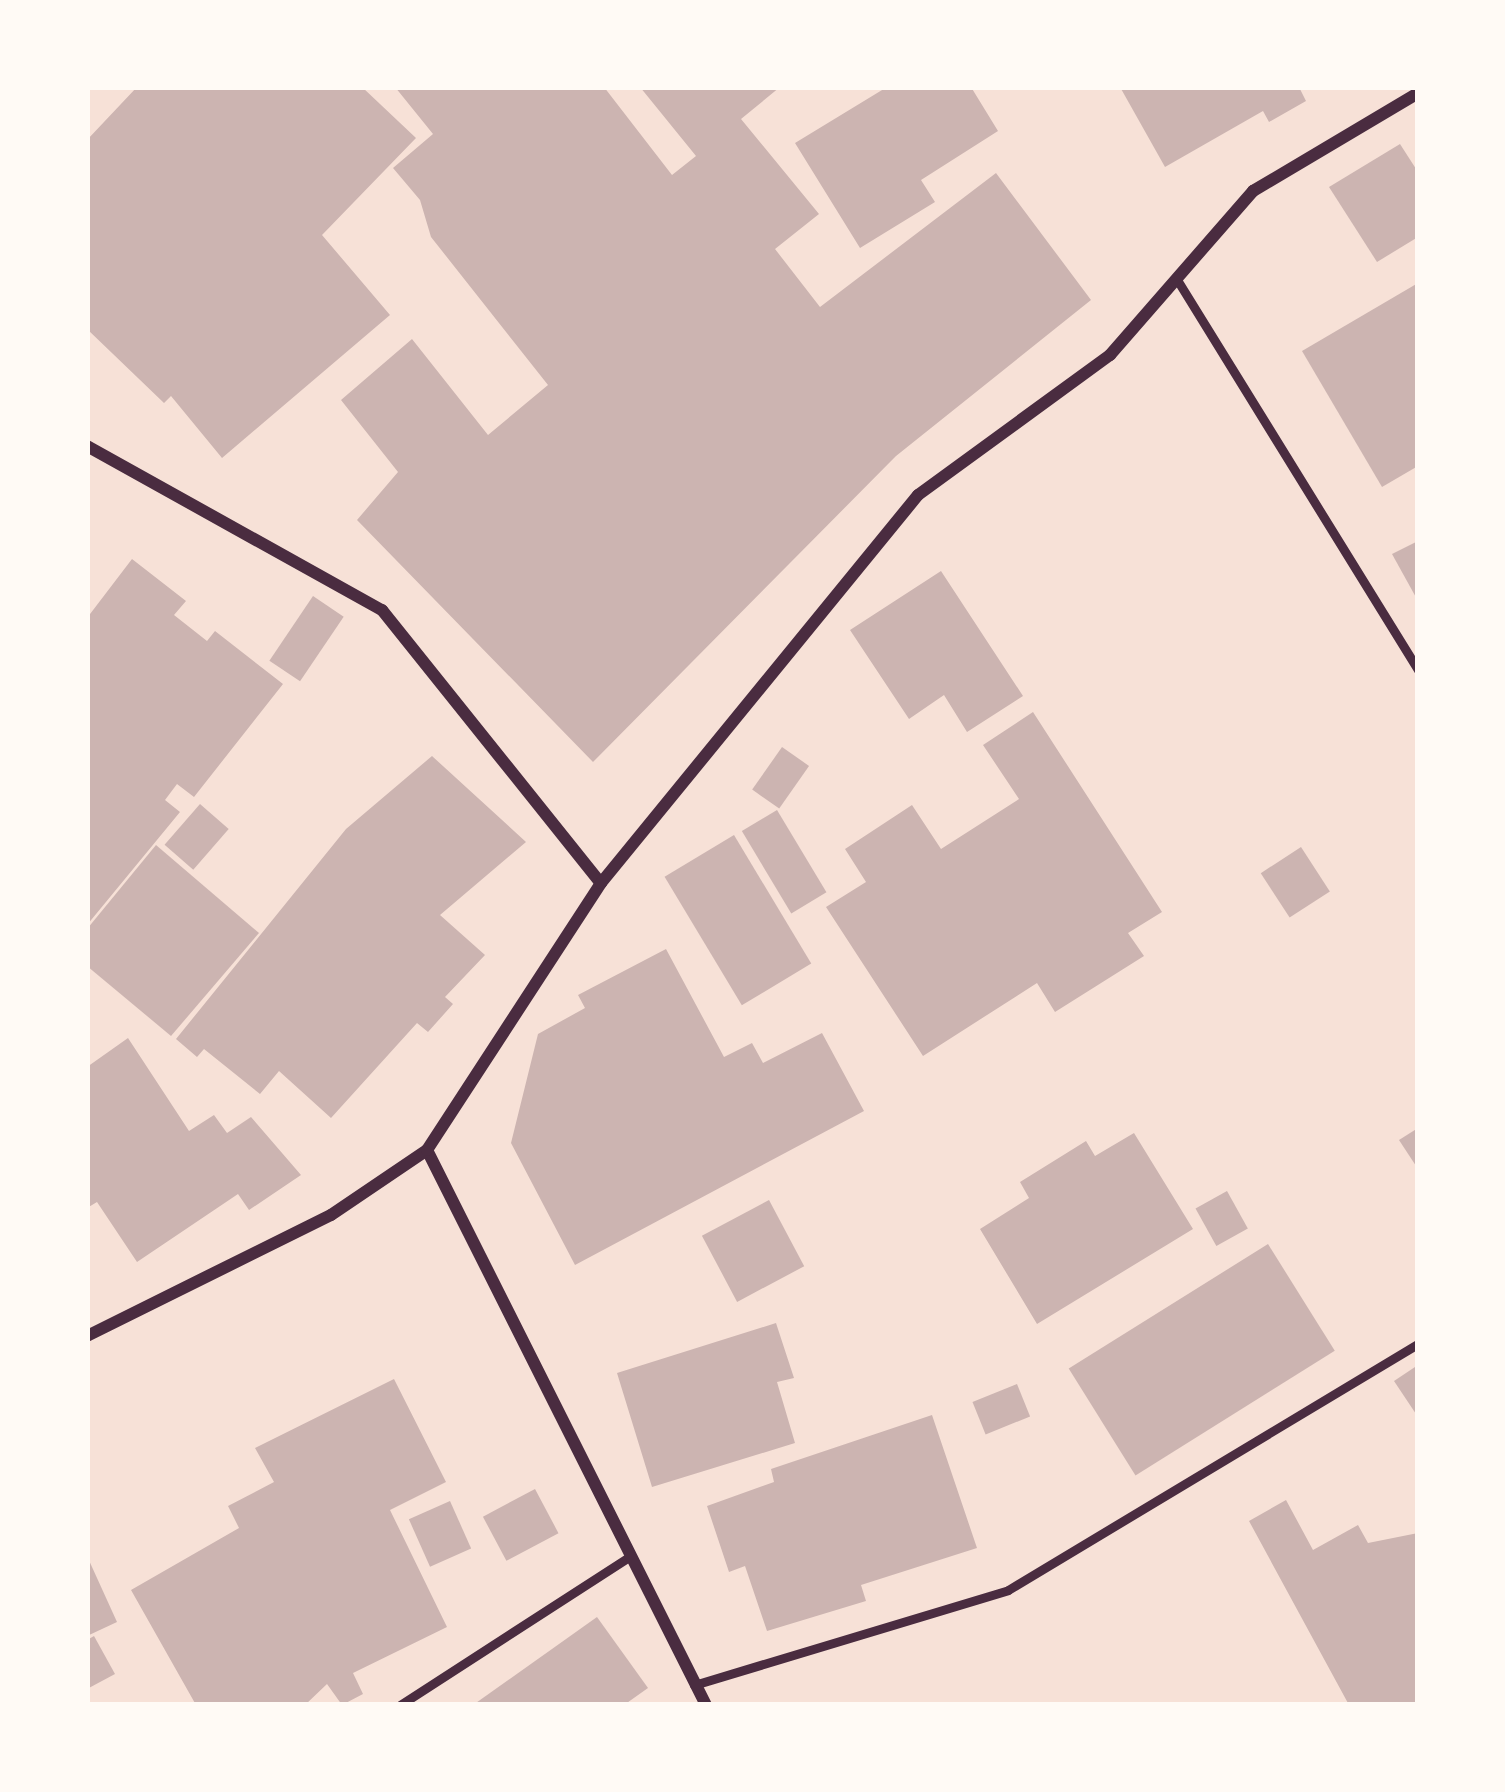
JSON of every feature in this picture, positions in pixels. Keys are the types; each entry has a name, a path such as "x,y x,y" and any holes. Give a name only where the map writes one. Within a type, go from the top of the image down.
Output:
{"street":[{"path":"87,1336 331,1215 427,1150 601,883 918,495 1110,355 1252,191 1418,93"},
{"path":"87,446 382,610 601,883"},
{"path":"427,1150 706,1705"}],"lane":[{"path":"1176,278 1418,670"},
{"path":"694,1685 1008,1590 1418,1344"},
{"path":"400,1705 630,1556"}],"building":[{"path":"137,87 362,87 416,138 322,235 390,315 222,458 171,396 164,403 87,329 87,140"},
{"path":"395,87 604,87 672,175 696,156 640,87 780,87 741,119 819,214 775,249 820,307 996,173 1091,300 896,456 593,762 357,520 398,472 341,400 412,339 488,435 548,385 431,237 420,200 393,168 433,134"},
{"path":"887,87 971,87 998,131 921,180 935,202 860,248 795,143"},
{"path":"1120,87 1299,87 1306,101 1269,122 1263,111 1165,167"},
{"path":"1400,144 1418,172 1418,237 1377,262 1329,187"},
{"path":"1418,283 1418,466 1382,487 1302,351"},
{"path":"1418,541 1418,601 1392,554"},
{"path":"132,559 186,601 174,615 207,641 215,631 283,684 194,797 177,784 165,800 180,812 87,925 87,618"},
{"path":"941,571 1023,696 967,732 944,695 909,719 850,630"},
{"path":"313,596 344,617 300,681 269,661"},
{"path":"1033,712 1162,912 1128,933 1144,956 1055,1012 1037,983 923,1056 826,907 866,882 845,849 912,805 941,849 1019,799 983,745"},
{"path":"782,747 809,766 779,809 752,790"},
{"path":"432,756 526,842 440,915 485,955 445,997 453,1004 428,1032 417,1023 331,1118 279,1071 260,1094 204,1049 197,1057 176,1039 346,829"},
{"path":"200,804 229,829 193,870 165,845"},
{"path":"777,810 826,892 791,913 742,831"},
{"path":"734,835 811,964 742,1005 665,877"},
{"path":"156,845 259,933 171,1036 87,966 87,929"},
{"path":"1301,847 1330,891 1290,918 1261,873"},
{"path":"666,949 724,1057 752,1043 763,1063 822,1033 864,1111 575,1265 511,1143 538,1034 585,1008 578,995"},
{"path":"128,1038 189,1131 214,1115 227,1133 251,1117 301,1175 249,1210 238,1194 137,1262 97,1202 87,1208 87,1067"},
{"path":"1418,1128 1418,1169 1399,1140"},
{"path":"1134,1133 1193,1229 1037,1324 980,1229 1029,1198 1020,1182 1086,1141 1095,1156"},
{"path":"1227,1191 1248,1229 1216,1246 1196,1208"},
{"path":"769,1200 804,1266 737,1302 702,1236"},
{"path":"1268,1244 1335,1351 1135,1475 1069,1369"},
{"path":"776,1323 794,1378 777,1382 795,1443 652,1487 617,1373"},
{"path":"1418,1365 1418,1417 1394,1381"},
{"path":"394,1379 446,1482 390,1510 447,1627 353,1673 363,1694 342,1705 327,1684 305,1705 196,1705 131,1590 239,1528 228,1506 274,1482 255,1448"},
{"path":"1017,1384 1030,1416 986,1434 972,1402"},
{"path":"932,1415 977,1548 861,1585 866,1601 767,1631 745,1566 729,1572 707,1506 774,1482 771,1469"},
{"path":"535,1489 558,1533 506,1561 483,1517"},
{"path":"1286,1500 1313,1550 1358,1525 1368,1543 1418,1533 1418,1705 1349,1705 1249,1521"},
{"path":"450,1501 471,1549 430,1567 409,1519"},
{"path":"87,1556 117,1622 87,1636"},
{"path":"597,1617 648,1688 624,1705 473,1705"},
{"path":"94,1636 115,1674 87,1689 87,1640"}]}
